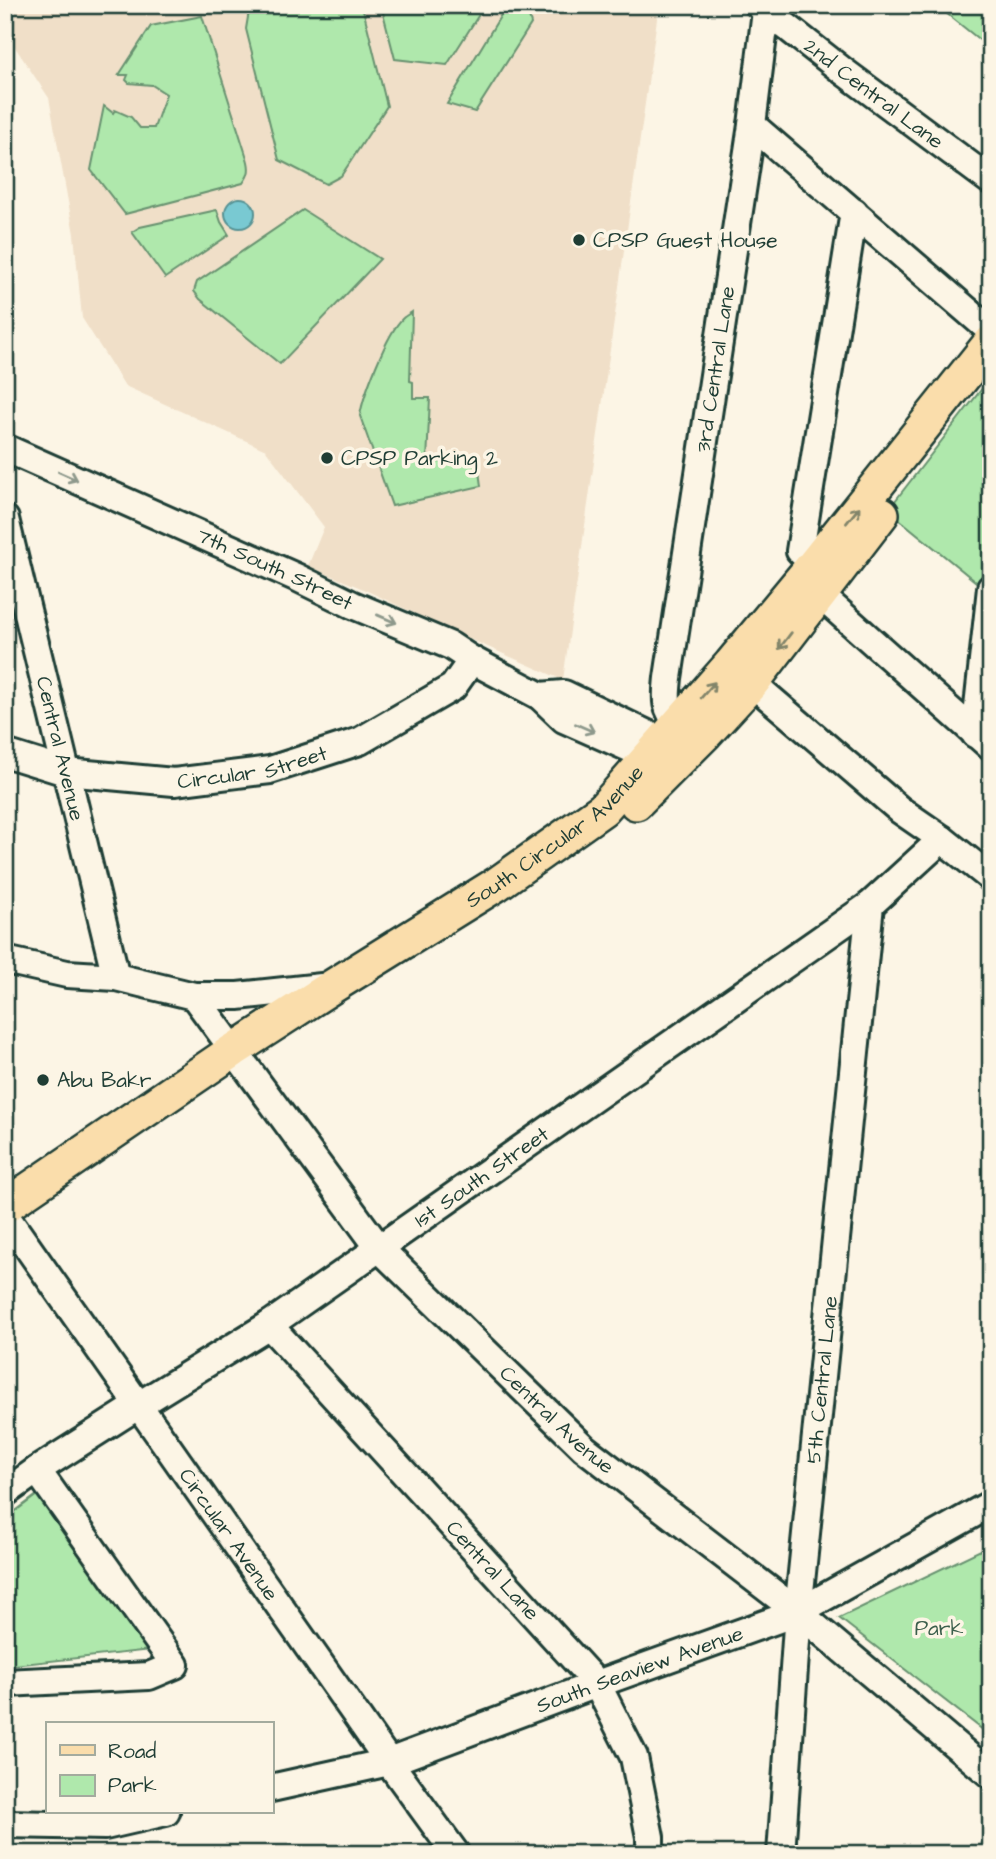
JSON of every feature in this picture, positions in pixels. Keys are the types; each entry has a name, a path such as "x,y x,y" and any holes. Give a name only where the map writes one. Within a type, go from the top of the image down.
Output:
{"main road":[{"name":"South Circular Avenue","path":"240,1058 508,899 628,810 656,784 752,683 817,580 991,342"},
{"name":"South Circular Avenue","path":"7,1218 240,1058 333,986 497,884 603,809 817,580 991,374"}],"street":[{"name":"3rd Central Lane","path":"664,741 671,715 666,697 668,678 752,125 762,8"},
{"name":"2nd Central Lane","path":"762,8 991,181"},
{"path":"752,125 991,331"},
{"path":"854,212 800,551 817,580 983,740"},
{"name":"7th South Street","path":"5,449 451,646 540,696 565,719 664,741"},
{"name":"Central Avenue","path":"5,519 116,977"},
{"path":"983,740 991,588"},
{"name":"Circular Street","path":"5,753 66,772 174,782 270,770 360,741 453,687 472,660"},
{"path":"752,683 900,810 991,877"},
{"name":"1st South Street","path":"5,1493 139,1405 269,1325 870,905 942,839"},
{"name":"5th Central Lane","path":"781,1854 798,1612 870,905"},
{"path":"5,960 66,974 116,977 194,996 238,996 333,986"},
{"name":"Central Avenue","path":"194,996 379,1248 584,1447 798,1612 991,1775"},
{"name":"Circular Avenue","path":"7,1218 456,1854"},
{"name":"Central Lane","path":"269,1325 597,1684 634,1757 650,1837 650,1854"},
{"path":"5,1683 149,1676 175,1665 37,1470"},
{"name":"South Seaview Avenue","path":"273,1788 389,1762 798,1612 991,1504"},
{"path":"5,1824 105,1825 157,1814"}],"shaded area":[{"path":"5,5 659,5 563,680 308,566 324,527 266,450 125,386 82,318 74,234 49,98 5,32"}],"green space":[{"path":"250,5 362,5 387,106 341,176 326,184 279,160 246,29"},
{"path":"381,5 485,5 447,65 395,59"},
{"path":"507,5 526,5 531,24 475,112 447,104"},
{"path":"936,5 991,5 991,49"},
{"path":"202,16 247,158 247,177 243,183 125,214 91,170 104,106 113,113 115,110 131,117 140,128 154,128 166,94 152,85 129,83 126,80 128,75 119,75 151,26"},
{"path":"217,210 229,235 165,278 132,232 140,227"},
{"path":"303,210 380,259 280,364 200,299 194,291 197,282"},
{"path":"412,312 410,381 413,382 413,398 430,398 427,461 478,463 481,486 392,506 360,416 383,350 397,326"},
{"path":"991,377 991,550 986,590 888,510"},
{"path":"41,1492 151,1650 5,1666 5,1519"},
{"name":"Park","path":"991,1545 991,1635 983,1730 839,1618"}],"water":[{"path":"240,198 246,199 254,207 254,219 246,227 240,228 234,227 226,219 225,213 226,207 234,199"}],"place":[{"name":"CPSP Guest House","path":"579,240"},
{"name":"CPSP Parking 2","path":"327,458"},
{"name":"Abu Bakr","path":"43,1080"}]}
